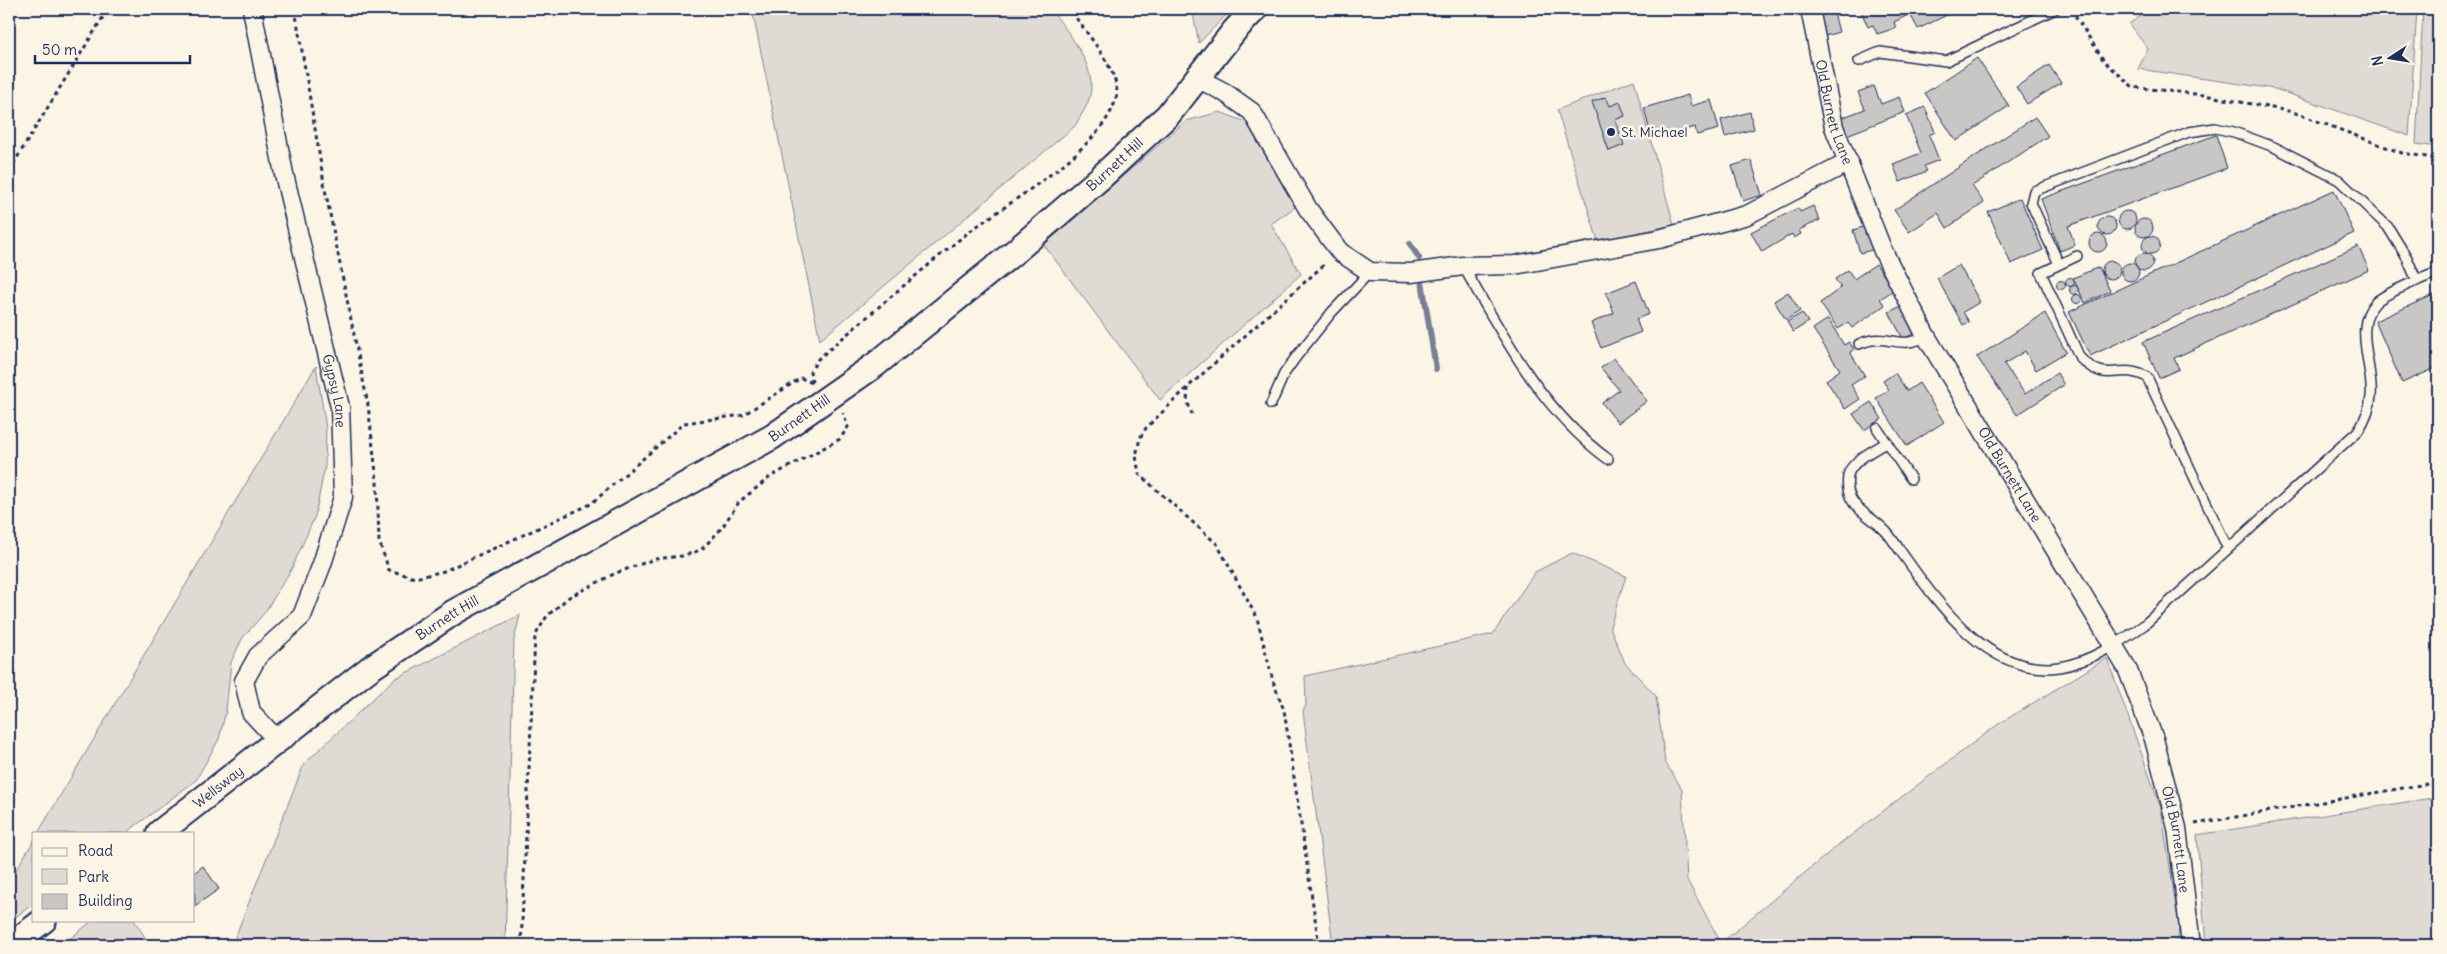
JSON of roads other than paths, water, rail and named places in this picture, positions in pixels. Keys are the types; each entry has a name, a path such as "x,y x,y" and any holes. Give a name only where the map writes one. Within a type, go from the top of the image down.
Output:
{"main road":[{"name":"Burnett Hill","path":"278,741 369,669 454,612 703,477 772,437 875,365 1018,249 1099,179 1168,115 1235,30 1255,9"},
{"name":"Wellsway","path":"160,832 278,741"},
{"path":"10,945 41,922"}],"street":[{"name":"Gypsy Lane","path":"252,9 284,174 340,406 343,497 322,564 302,616 258,656 244,681 251,712 278,741"},
{"name":"Old Burnett Lane","path":"1810,9 1834,127 1883,251 1926,336 2127,668 2154,739 2177,828 2191,945"},
{"path":"1197,78 1224,92 1252,112 1308,210 1340,252 1370,272 1411,273 1463,266 1514,265 1659,239 1747,215 1849,162"}],"lane":[{"path":"1859,61 1880,52 1946,61 2055,9"},
{"path":"2059,264 2031,203 2034,191 2189,132 2214,128 2234,132 2274,147 2339,180 2388,227 2407,258 2416,281"},
{"path":"2077,256 2041,273 2080,358 2100,373 2138,372 2147,377 2228,549"},
{"path":"1463,266 1509,347 1561,416 1584,441 1608,459"},
{"path":"1271,404 1284,374 1296,357 1332,312 1370,272"},
{"path":"1887,442 1855,463 1847,475 1850,496 1858,511 1884,529 1943,609 1976,642 2011,661 2044,667 2060,667 2114,646 2144,625 2358,432 2368,415 2372,395 2364,335 2366,318 2376,302 2438,272"},
{"path":"1859,344 1878,338 1903,344 1926,336"},
{"path":"1877,428 1911,479"}],"waterway":[{"path":"1410,244 1419,258"},
{"path":"1421,275 1436,369"}],"place":[{"name":"St. Michael","path":"1611,132"}]}
